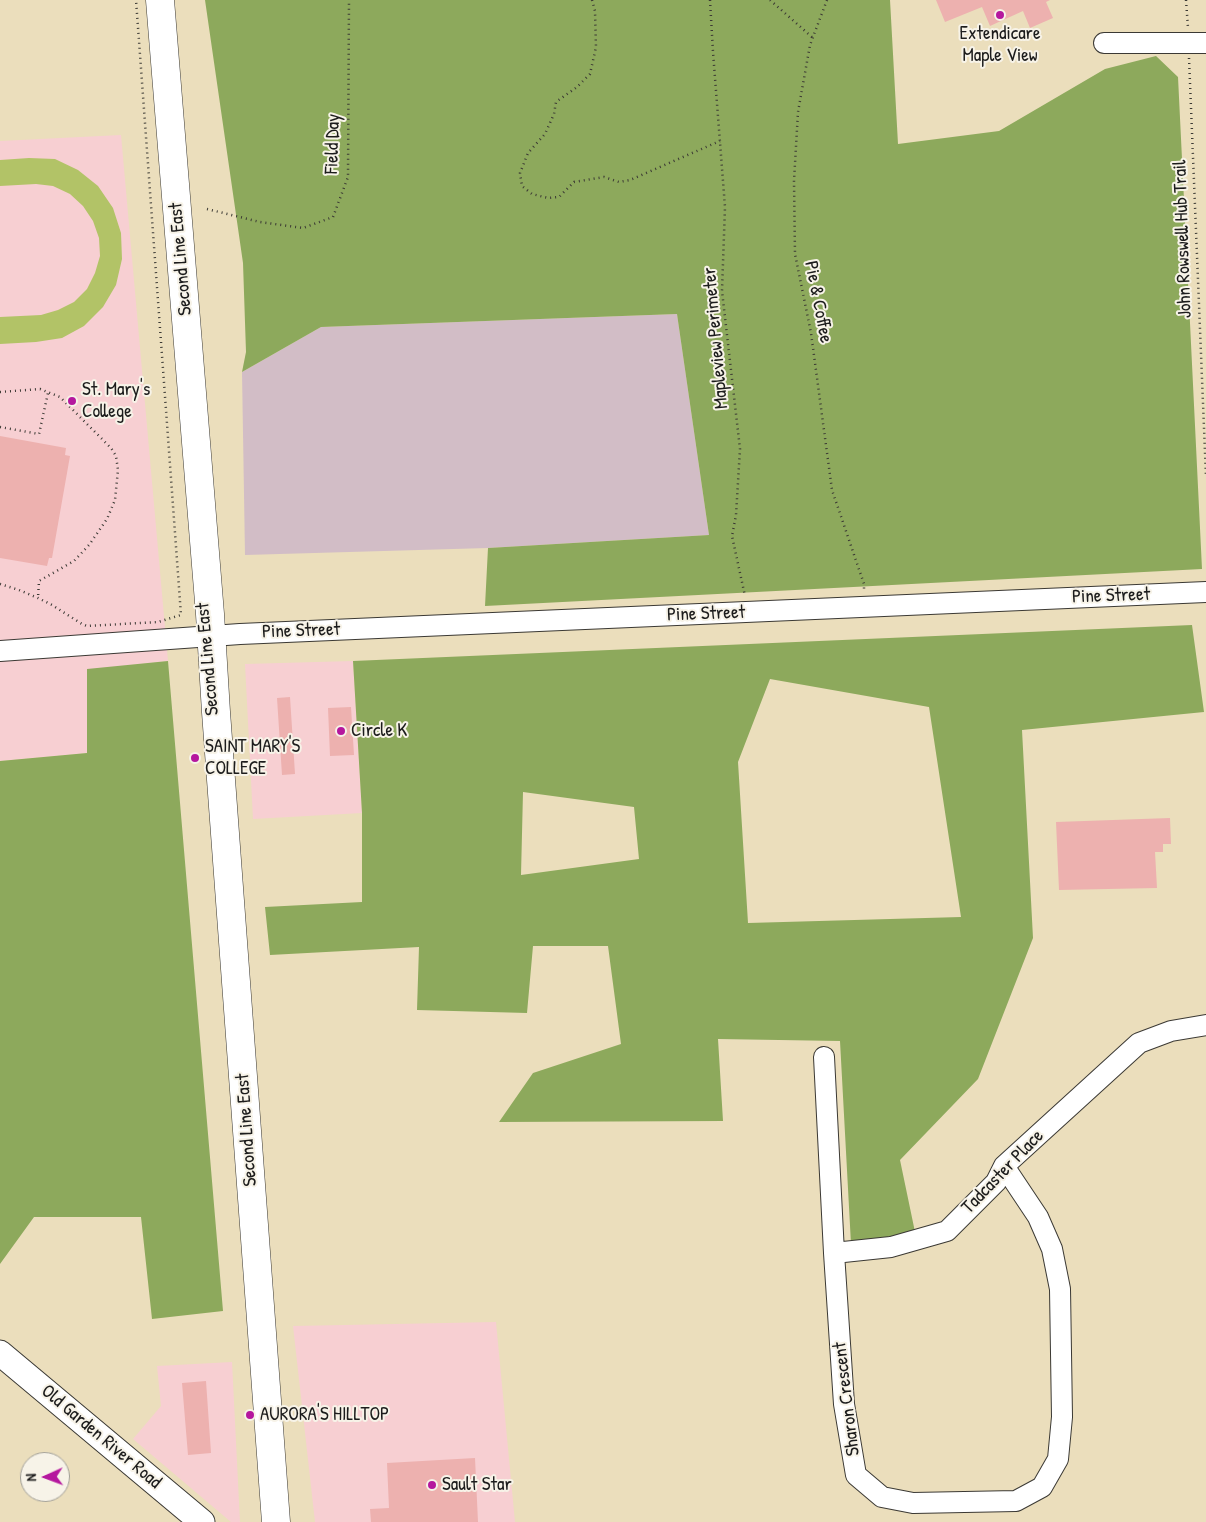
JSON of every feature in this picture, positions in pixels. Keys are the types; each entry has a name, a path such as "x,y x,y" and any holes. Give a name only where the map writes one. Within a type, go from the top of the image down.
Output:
{"highway":[{"name":"Second Line East","path":"160,0 202,519 209,636 276,1522"}],"main road":[{"name":"Old Garden River Road","path":"0,1353 202,1522"}],"street":[{"path":"1104,43 1197,43"},
{"name":"Pine Street","path":"0,651 183,637 1206,592"},
{"name":"Tadcaster Place","path":"834,1253 891,1247 947,1231 996,1182 1004,1166 1139,1043 1171,1031 1206,1026"},
{"name":"Sharon Crescent","path":"824,1057 844,1404 856,1475 882,1497 913,1503 1016,1501 1042,1487 1058,1459 1062,1417 1060,1289 1052,1249 1038,1217 1004,1166"}],"path":[{"path":"0,584 38,598 87,626 158,622 181,615 136,0"},
{"name":"Field Day","path":"207,209 260,222 303,228 333,217 348,177 349,0"},
{"path":"592,0 595,11 596,47 590,74 577,87 556,102 554,114 545,134 528,153 520,173 522,186 532,194 548,198 559,197 574,182 604,177 619,182 630,180 720,141"},
{"name":"Mapleview Perimeter","path":"710,0 726,207 722,291 740,449 736,515 732,536 748,612"},
{"path":"770,0 812,38"},
{"name":"Pie & Coffee","path":"827,0 810,45 798,112 794,181 795,254 811,333 832,490 864,584 865,607"},
{"name":"John Rowswell Hub Trail","path":"1186,0 1197,43 1206,477"},
{"path":"0,392 40,389 60,397 106,442 116,456 118,470 115,500 107,519 90,544 74,561 39,581 38,598"},
{"path":"0,427 39,434 48,392"}],"shaded area":[{"name":"St. Mary's College","path":"121,135 168,661 87,670 88,753 0,761 0,141"},
{"path":"677,314 709,535 488,548 245,555 242,372 321,327"},
{"path":"353,661 362,813 253,819 245,664"},
{"path":"496,1322 515,1522 315,1522 293,1326"},
{"path":"232,1362 240,1522 231,1522 133,1439 161,1406 157,1366"}],"green space":[{"path":"205,0 890,0 898,144 999,131 1105,69 1156,56 1178,77 1202,569 485,606 488,548 709,535 677,314 321,327 242,372 246,352 243,263"},
{"path":"55,159 78,170 98,186 113,208 121,233 122,259 116,285 103,307 84,326 62,338 0,344 0,317 41,315 58,310 74,302 87,289 95,273 100,256 99,238 93,221 83,206 70,194 53,186 36,184 0,186 0,160"},
{"path":"1192,625 1204,712 1022,730 1033,938 978,1079 900,1160 915,1232 851,1244 840,1041 718,1039 723,1121 499,1122 533,1073 621,1044 608,946 533,946 527,1013 417,1010 419,947 270,955 265,907 362,902 362,813 353,661","holes":["770,679 929,707 961,917 748,923 738,762","523,792 634,807 639,859 521,875"]},
{"path":"168,661 223,1311 152,1319 141,1217 34,1217 0,1264 0,761 87,753 87,669"}],"building":[{"name":"Extendicare Maple View","path":"936,0 1050,0 1046,2 1053,18 1030,28 1023,11 990,26 982,7 945,22"},
{"path":"0,436 66,448 65,455 70,456 52,558 49,558 47,566 0,558"},
{"path":"290,697 295,774 282,775 277,698"},
{"name":"Circle K","path":"351,707 354,755 330,756 328,708"},
{"path":"1170,818 1171,844 1163,844 1163,852 1155,852 1157,888 1059,890 1056,822"},
{"path":"206,1381 211,1453 188,1455 182,1383"},
{"name":"Sault Star","path":"475,1458 478,1522 371,1522 370,1509 389,1508 387,1463"}],"place":[{"name":"Extendicare Maple View","path":"1000,15"},
{"name":"St. Mary's College","path":"72,401"},
{"name":"Circle K","path":"341,731"},
{"name":"SAINT MARY'S COLLEGE","path":"195,758"},
{"name":"AURORA'S HILLTOP","path":"250,1415"},
{"name":"Sault Star","path":"432,1485"}]}
